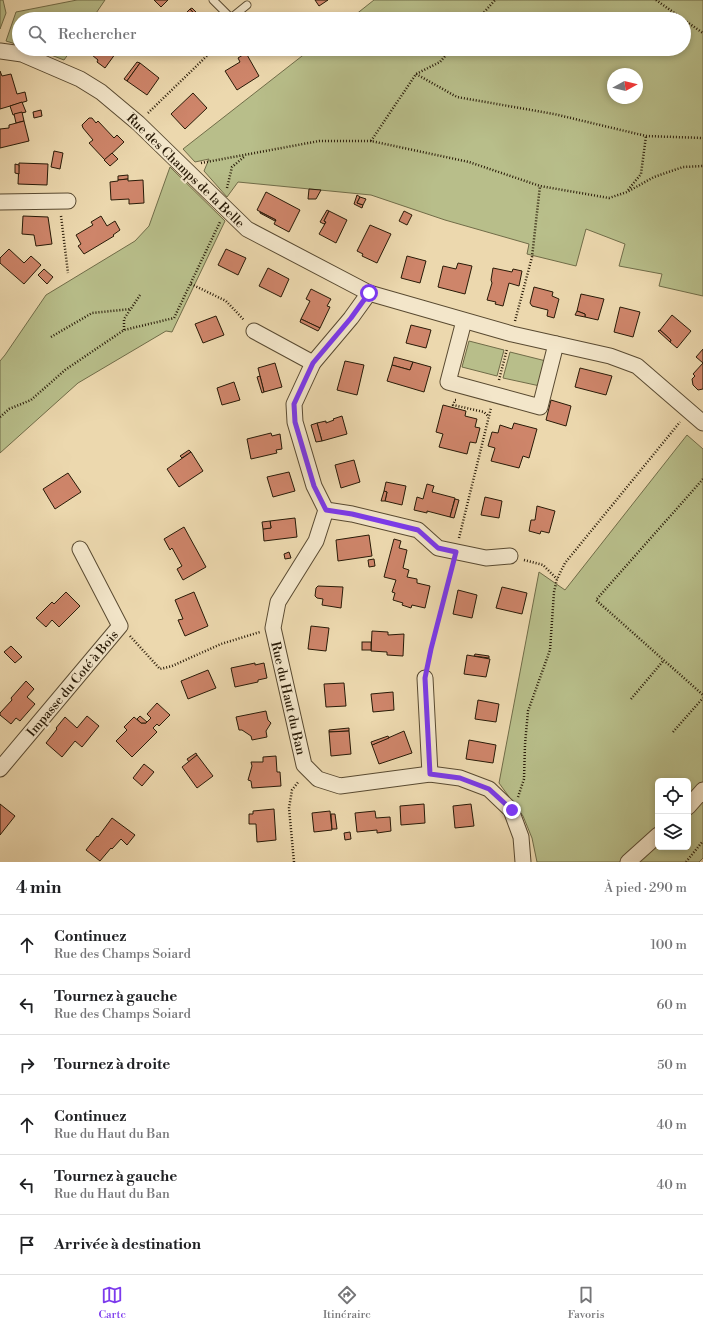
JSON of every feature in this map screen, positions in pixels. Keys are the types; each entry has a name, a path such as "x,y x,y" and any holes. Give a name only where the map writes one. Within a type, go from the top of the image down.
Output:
{"street":[{"name":"Rue des Champs de la Belle","path":"0,51 12,53"},
{"name":"Rue des Champs de la Belle","path":"27,56 80,79 101,92 138,123 248,229 369,293 464,321 610,356 637,366 703,423"},
{"path":"0,202 64,201"},
{"path":"369,293 351,318 313,363 294,404 295,422 314,486 326,510 352,514 418,530 438,548 486,558 510,556"},
{"path":"464,321 448,382 540,407 556,344"},
{"path":"254,331 313,363"},
{"name":"Rue du Haut du Ban","path":"326,510 316,541 278,602 273,628 304,765 318,779 340,786 430,774 460,778 489,789 512,810 521,837 524,862"},
{"name":"Impasse du Coté à Bois","path":"0,769 120,626 80,549"},
{"path":"425,678 430,774"},
{"path":"691,804 703,790"},
{"path":"628,862 655,838"}],"lane":[{"path":"213,0 225,12"},
{"path":"238,12 247,5"}],"path":[{"path":"484,12 494,0"},
{"path":"656,0 673,12"},
{"path":"691,25 703,33"},
{"path":"138,123 207,56"},
{"path":"371,141 416,74 440,62 445,56"},
{"path":"416,74 457,97 554,114 646,136 703,138"},
{"path":"627,192 641,174 646,136"},
{"path":"183,167 319,141 371,141 469,162 540,186 609,198 627,192 654,177 683,167 703,166"},
{"path":"0,417 8,409 31,400 65,370 124,330 174,318 222,216 232,166 245,156"},
{"path":"532,257 540,186"},
{"path":"64,201 68,273"},
{"path":"191,284 226,301 254,331"},
{"path":"124,330 124,319 140,294"},
{"path":"51,337 92,313 131,309"},
{"path":"512,810 517,801 524,779 528,711 550,650 554,592 557,579 565,563 689,411"},
{"path":"425,678 489,417"},
{"path":"673,732 703,696 596,600 703,479"},
{"path":"510,556 543,565 557,579"},
{"path":"120,626 160,669 172,666 221,644 273,628"},
{"path":"631,699 664,660"},
{"path":"294,862 289,808 292,790 308,768"},
{"path":"686,862 703,840"}],"green space":[{"path":"0,0 3,0 6,13 0,29"},
{"path":"77,0 105,0 97,12 16,12"},
{"path":"374,0 703,0 703,296 659,286 662,274 619,266 625,244 586,229 576,266 527,254 529,244 445,220 371,195 238,182 227,197 204,171 209,159 195,162 183,149 302,56 691,56 691,12 359,12"},
{"path":"12,24 12,43 6,41"},
{"path":"54,56 67,56 64,60"},
{"path":"170,167 225,221 172,332 166,331 78,383 0,453 0,361 46,295 135,241 149,226"},
{"path":"469,341 504,350 497,376 462,367"},
{"path":"510,352 546,361 540,386 503,378"},
{"path":"687,435 703,449 703,858 699,862 537,862 532,838 523,816 499,783 539,572 565,590"}],"building":[{"path":"154,0 168,0 161,7"},
{"path":"315,0 328,0 319,6"},
{"path":"192,8 196,12 193,12 190,9"},
{"path":"93,56 114,56 105,68 97,62 98,60"},
{"path":"241,56 248,56 259,76 237,90 225,71 240,62 238,58"},
{"path":"137,62 140,63 127,81 124,79"},
{"path":"140,63 159,78 147,95 127,81"},
{"path":"0,71 2,76 11,74 17,94 25,92 27,101 0,109"},
{"path":"193,93 207,108 185,129 171,114"},
{"path":"22,102 26,112 13,115 10,106"},
{"path":"41,110 42,116 34,118 33,112"},
{"path":"22,112 24,121 16,123 14,114"},
{"path":"89,118 92,118 96,123 98,121 114,138 117,135 124,142 105,160 89,143 93,140 83,128 82,125"},
{"path":"24,121 29,141 0,148 0,129 9,128 9,125"},
{"path":"54,151 63,153 60,169 51,167"},
{"path":"112,153 118,159 110,166 104,160"},
{"path":"19,163 48,164 47,185 18,184"},
{"path":"15,164 19,165 19,174 15,173"},
{"path":"128,175 128,179 118,180 118,176"},
{"path":"128,179 128,181 143,180 144,203 129,204 129,199 111,200 110,182"},
{"path":"309,189 321,190 316,199 308,199"},
{"path":"266,192 300,210 289,232 274,224 276,220 257,210"},
{"path":"357,195 360,197 357,203 363,205 362,208 354,204"},
{"path":"360,197 366,199 363,205 357,203"},
{"path":"327,210 329,211 324,224 320,222"},
{"path":"329,211 347,220 336,243 319,234 326,222 324,221"},
{"path":"404,211 412,215 407,225 399,221"},
{"path":"260,212 276,220 275,221"},
{"path":"23,216 48,217 52,244 36,246 34,235 22,234"},
{"path":"101,216 107,226 115,221 120,230 113,235 114,236 84,254 78,246 81,244 76,235 93,225 91,222"},
{"path":"370,225 391,234 377,263 362,256 363,254 357,251"},
{"path":"9,249 24,263 31,256 41,265 24,284 0,263 0,258"},
{"path":"226,249 246,258 238,275 218,265"},
{"path":"407,256 426,261 420,283 401,278"},
{"path":"458,263 472,266 465,294 438,287 443,266 456,269"},
{"path":"268,268 289,279 281,297 259,286"},
{"path":"493,268 512,272 513,269 522,271 519,286 509,283 503,306 495,304 496,302 487,300 492,283"},
{"path":"44,269 53,277 47,284 38,275"},
{"path":"534,287 553,292 552,296 559,299 554,318 547,316 548,310 532,306 530,303"},
{"path":"311,289 331,299 327,306 330,307 320,328 301,319 310,301 306,299"},
{"path":"581,294 604,299 598,320 585,317 585,314 577,311"},
{"path":"620,307 640,312 633,337 614,332"},
{"path":"577,311 585,314 585,317 575,315"},
{"path":"672,315 691,331 677,348 660,330"},
{"path":"216,316 224,335 203,343 195,324"},
{"path":"301,319 320,328 318,331 300,322"},
{"path":"411,325 431,330 426,348 406,343"},
{"path":"660,330 671,340 670,342 658,331"},
{"path":"703,349 703,363 696,357"},
{"path":"394,357 413,362 410,370 392,365"},
{"path":"345,361 364,365 357,395 337,390"},
{"path":"413,362 431,367 424,392 387,381 392,365 410,370"},
{"path":"275,363 282,387 264,392 258,368"},
{"path":"703,363 703,389 698,390 693,385 692,379 695,376 693,374"},
{"path":"580,368 612,376 606,395 575,387"},
{"path":"260,376 264,392 262,393 257,377"},
{"path":"234,382 240,400 222,405 217,388"},
{"path":"551,400 571,406 566,426 546,420"},
{"path":"443,405 466,411 465,416 477,419 475,427 480,428 476,443 470,442 467,454 439,447 443,434 436,432"},
{"path":"342,416 347,434 322,441 317,423 326,421 326,423"},
{"path":"317,423 322,441 316,442 311,425"},
{"path":"514,423 537,429 529,458 523,456 519,468 491,461 495,448 488,446 492,432 498,433 500,425 512,429"},
{"path":"271,433 272,436 280,434 282,449 276,450 277,453 251,459 247,439"},
{"path":"189,450 191,452 182,458 180,456"},
{"path":"191,452 203,471 179,487 167,469"},
{"path":"354,460 360,482 341,488 335,465"},
{"path":"289,472 295,491 273,497 267,477"},
{"path":"68,473 81,492 55,509 43,489"},
{"path":"386,482 406,486 402,505 385,501 387,492 384,491"},
{"path":"427,484 434,486 432,492 455,498 450,517 427,511 427,513 414,510 417,497 423,499"},
{"path":"384,491 387,492 385,501 381,501"},
{"path":"485,497 502,501 499,518 481,515"},
{"path":"455,499 459,500 454,518 450,517"},
{"path":"537,506 555,511 549,533 541,531 540,534 529,531 531,520 535,520"},
{"path":"295,518 297,537 264,541 263,529 271,528 270,521"},
{"path":"270,521 271,528 263,529 262,522"},
{"path":"184,527 206,567 183,580 177,569 182,566 172,548 170,550 164,539"},
{"path":"369,535 372,556 338,561 336,540"},
{"path":"394,539 401,541 399,548 407,550 403,568 409,570 407,577 417,579 417,583 430,586 425,608 412,605 411,608 402,605 403,603 393,600 395,593 392,592 396,580 384,577"},
{"path":"289,552 291,558 285,559 284,554"},
{"path":"374,559 375,566 369,567 368,560"},
{"path":"318,586 343,587 341,608 322,605 323,599 315,596 316,588"},
{"path":"502,587 527,593 522,614 496,608"},
{"path":"458,590 477,595 472,618 453,614"},
{"path":"66,592 80,606 59,627 52,620 46,627 36,618 52,602 54,604"},
{"path":"194,592 208,626 185,636 178,620 183,619 175,600"},
{"path":"311,626 329,628 326,651 308,649"},
{"path":"372,631 388,632 388,635 404,634 403,656 387,655 387,652 371,651"},
{"path":"362,642 371,642 371,650 362,650"},
{"path":"11,646 22,657 15,663 4,652"},
{"path":"475,654 489,656 489,658 474,656"},
{"path":"467,655 490,659 486,677 464,674"},
{"path":"255,663 255,665 264,663 267,678 258,680 258,682 235,687 231,668"},
{"path":"208,670 216,688 188,699 181,681"},
{"path":"26,681 34,689 27,697 35,704 20,721 16,718 11,724 0,715 0,713"},
{"path":"344,683 346,706 326,707 324,684"},
{"path":"393,692 394,710 373,712 371,694"},
{"path":"478,700 499,704 496,722 475,719"},
{"path":"157,703 170,715 159,726 157,724 153,728 157,732 132,757 116,741 127,730 124,727 134,717 141,723 146,723 151,718 147,714"},
{"path":"266,711 268,720 271,723 266,731 267,737 252,740 251,736 242,730 239,730 236,717"},
{"path":"87,716 99,726 82,747 75,741 62,757 46,743 65,717 77,728"},
{"path":"140,716 147,722 146,723 141,723 137,719"},
{"path":"349,728 349,731 329,732 329,730"},
{"path":"349,731 351,754 331,756 329,732"},
{"path":"404,731 412,753 379,764 372,745"},
{"path":"388,736 389,738 372,745 371,742"},
{"path":"469,740 496,745 493,763 466,759"},
{"path":"196,753 197,755 189,762 187,759"},
{"path":"197,755 213,776 197,788 182,767"},
{"path":"276,756 277,772 280,772 281,786 252,788 251,781 248,780 252,766 251,762 263,762 263,757"},
{"path":"144,764 154,772 142,786 133,778"},
{"path":"0,804 15,816 0,835"},
{"path":"424,804 425,823 401,825 400,806"},
{"path":"471,804 474,826 455,828 453,806"},
{"path":"274,809 276,840 257,842 256,824 249,824 249,814 253,814 253,811"},
{"path":"330,811 332,830 314,832 312,813"},
{"path":"375,811 376,818 390,817 391,831 377,833 377,830 357,832 355,813"},
{"path":"331,814 335,814 337,829 332,829"},
{"path":"112,818 135,835 127,845 121,839 100,861 86,850"},
{"path":"350,832 351,839 345,840 344,833"}],"route":[{"path":"369,293 351,318 313,363 294,404 295,422 314,486 326,510 352,514 418,530 438,548 456,552 425,678 430,774 460,778 489,789 512,810"}]}
